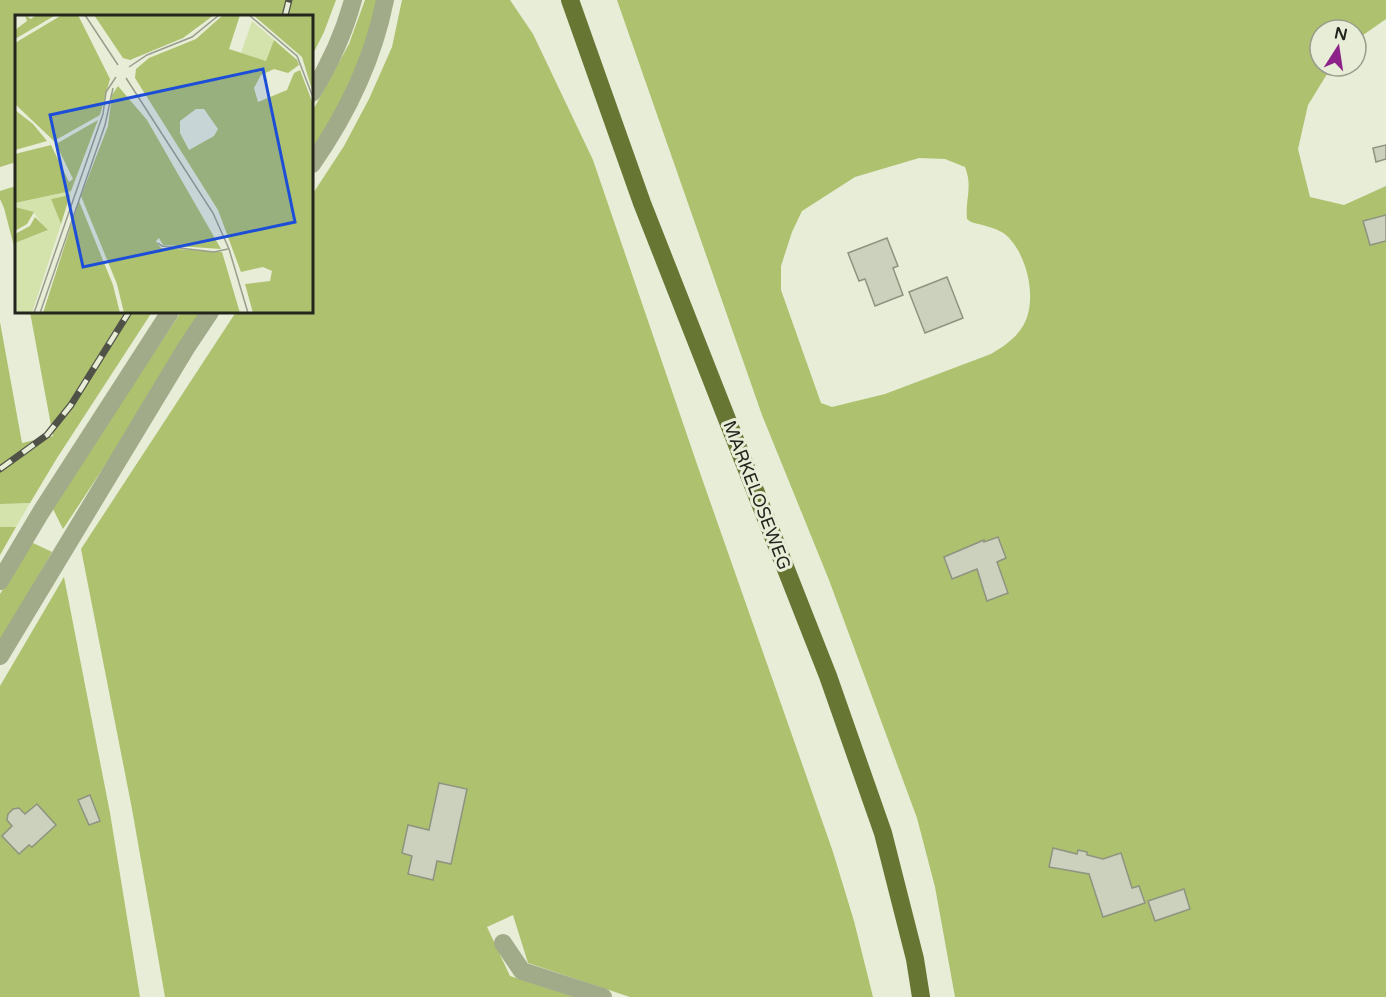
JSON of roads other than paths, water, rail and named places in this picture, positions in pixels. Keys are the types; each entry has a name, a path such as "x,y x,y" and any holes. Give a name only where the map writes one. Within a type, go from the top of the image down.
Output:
{"main road":[{"name":"MARKELOSEWEG","path":"570,0 642,203 828,676 883,833 909,936 921,997"}],"street":[{"path":"314,90 327,67 348,19 353,0"},
{"path":"314,161 361,81 379,30 386,0"},
{"path":"0,581 41,512 169,314"},
{"path":"0,656 209,314"},
{"path":"503,943 522,971 603,997"}],"railway":[{"path":"285,15 289,0"},
{"path":"0,469 47,435 71,405 128,314"}]}
